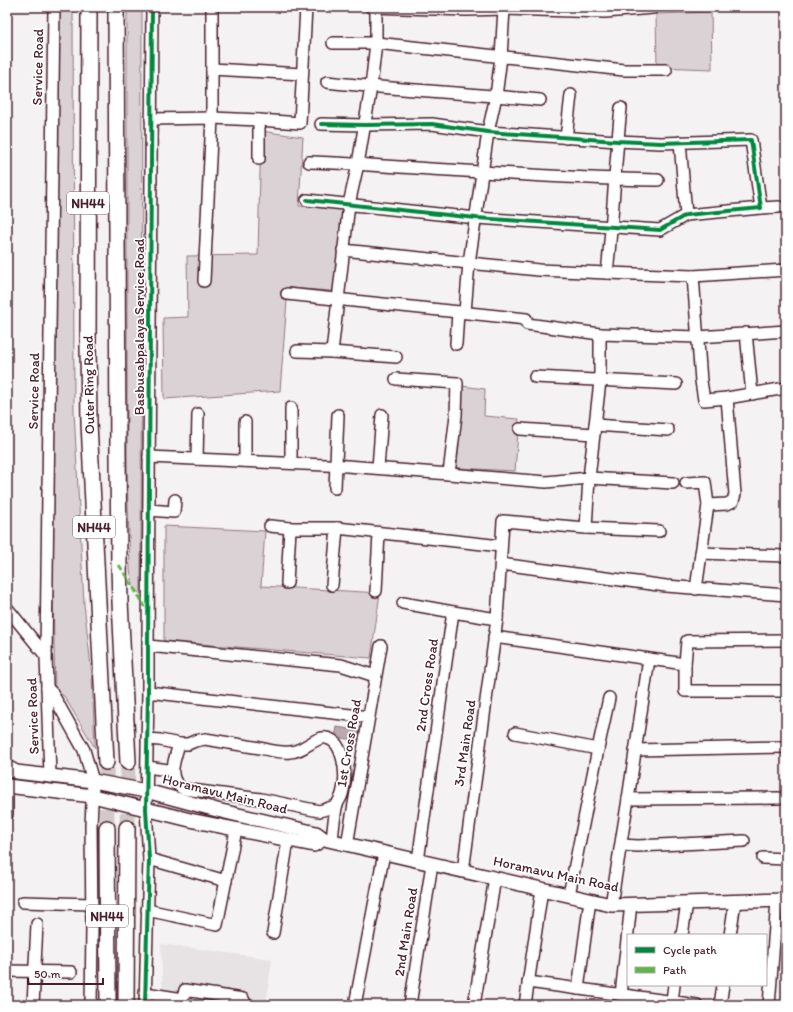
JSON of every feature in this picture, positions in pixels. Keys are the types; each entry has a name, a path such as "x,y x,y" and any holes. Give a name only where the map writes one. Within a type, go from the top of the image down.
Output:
{"highway":[{"name":"Outer Ring Road","path":"88,7 88,347 90,453 106,762"},
{"name":"Outer Ring Road","path":"116,7 120,601 128,762"},
{"name":"NH44","path":"107,828 108,1005"},
{"name":"NH44","path":"126,1005 127,828"}],"main road":[{"name":"Horamavu Main Road","path":"7,767 16,772 93,781 146,791 217,810 316,833 328,840 347,845 611,905 782,901"},
{"name":"Horamavu Main Road","path":"7,786 93,796 190,820 314,845 328,840"}],"street":[{"name":"Service Road","path":"50,776 46,656 54,7"},
{"name":"Basbusabpalaya Service Road","path":"145,1005 149,859 146,791 148,692 152,7"},
{"path":"204,281 212,118 212,7"},
{"path":"151,119 212,118 300,123 306,7"},
{"path":"332,352 349,204 358,164 371,87 376,43 374,7 605,10 653,7"},
{"path":"456,344 488,132 496,96 501,57 504,9"},
{"path":"334,44 376,43 624,70 666,70"},
{"path":"212,69 302,74"},
{"path":"327,82 371,87 540,100"},
{"path":"566,138 572,95"},
{"path":"607,273 621,108"},
{"path":"259,120 259,159"},
{"path":"321,124 432,124 488,132 661,143 751,140 761,208"},
{"path":"680,142 686,214"},
{"path":"309,162 614,179 658,180"},
{"path":"307,200 476,218 660,230 686,214 779,207"},
{"path":"343,250 539,270 693,276 786,270"},
{"path":"693,276 701,381 704,400 727,398 786,388"},
{"path":"287,294 526,319 527,324 600,334 698,337 786,331"},
{"path":"746,333 752,394"},
{"path":"586,528 588,478 600,381 600,334"},
{"path":"297,351 396,357"},
{"path":"535,377 676,384"},
{"path":"396,379 457,383 456,415 449,474"},
{"path":"708,505 727,504 733,501 735,494 727,398"},
{"path":"291,408 291,463"},
{"path":"197,459 198,414"},
{"path":"335,488 338,415"},
{"path":"378,468 382,415"},
{"path":"245,422 245,461"},
{"path":"520,429 668,430"},
{"path":"149,457 335,465 546,482 588,478 673,483"},
{"path":"686,483 705,482 708,505 696,589"},
{"path":"149,510 174,512 175,500"},
{"path":"403,603 497,619 503,521 586,528 659,531"},
{"path":"270,526 290,528 336,528 501,546"},
{"path":"287,583 290,528"},
{"path":"332,585 336,528"},
{"path":"376,591 379,533"},
{"path":"701,553 786,556"},
{"path":"500,564 666,586 786,595"},
{"path":"7,608 46,656"},
{"name":"2nd Cross Road","path":"418,861 453,612"},
{"name":"3rd Main Road","path":"463,871 497,619"},
{"path":"494,637 685,664"},
{"path":"786,640 687,641 685,664 685,691 786,691"},
{"path":"148,646 341,665 376,676"},
{"name":"1st Cross Road","path":"347,845 381,646"},
{"path":"611,905 649,658"},
{"path":"47,688 52,693 84,750 93,781 91,825 91,1005"},
{"path":"148,692 368,717"},
{"path":"569,895 609,698"},
{"path":"515,733 598,749"},
{"path":"147,739 179,744 188,744 206,739 291,752 298,751 320,738 326,738 333,741 338,748 345,770 345,778 343,790 336,806 328,840"},
{"path":"179,744 172,772 176,782 184,789 261,800 319,811 327,810 336,806"},
{"path":"635,750 786,747"},
{"path":"147,767 172,772"},
{"path":"7,796 7,814"},
{"path":"628,799 779,798"},
{"path":"147,910 217,925 236,830"},
{"path":"273,934 288,840"},
{"path":"621,845 638,846 744,841"},
{"path":"355,1005 384,853"},
{"path":"763,858 786,859"},
{"path":"149,859 226,881"},
{"name":"2nd Main Road","path":"410,1005 432,864"},
{"path":"474,1005 495,878"},
{"path":"525,1005 542,889"},
{"path":"578,989 590,900"},
{"path":"769,1005 782,901"},
{"path":"23,902 92,904"},
{"path":"730,934 735,902"},
{"path":"682,934 687,903"},
{"path":"628,934 631,904"},
{"path":"34,1005 37,924"},
{"path":"621,995 627,940"},
{"path":"7,971 71,972"},
{"path":"528,982 697,1005"},
{"path":"672,1002 674,986"},
{"path":"720,1005 723,986"},
{"path":"145,993 183,999 186,990 243,998 246,1005"}],"shaded area":[{"path":"54,7 73,7 74,411 84,604 92,676 95,748 64,696 55,691 52,542"},
{"path":"127,7 142,7 141,594 134,589 130,570 127,471"},
{"path":"711,12 712,69 657,67 656,14"},
{"path":"261,131 303,137 299,206 344,209 333,291 288,288 280,391 164,399 163,318 188,317 187,256 258,255"},
{"path":"462,386 485,389 484,416 519,419 515,471 457,468"},
{"path":"164,526 265,531 261,586 380,593 371,658 164,641"},
{"path":"337,727 361,731 359,741 335,737"},
{"path":"161,944 272,959 266,1004 204,995 200,1004 163,999"}],"tunnel":[{"path":"106,762 107,828"},
{"path":"127,828 128,762"}],"marked path":[{"path":"119,565 147,609"}],"cycle path":[{"path":"145,1005 149,859 146,809 152,7"},
{"path":"307,200 476,218 660,230 686,215 761,208 751,140 661,143 488,132 432,124 321,124"}]}
